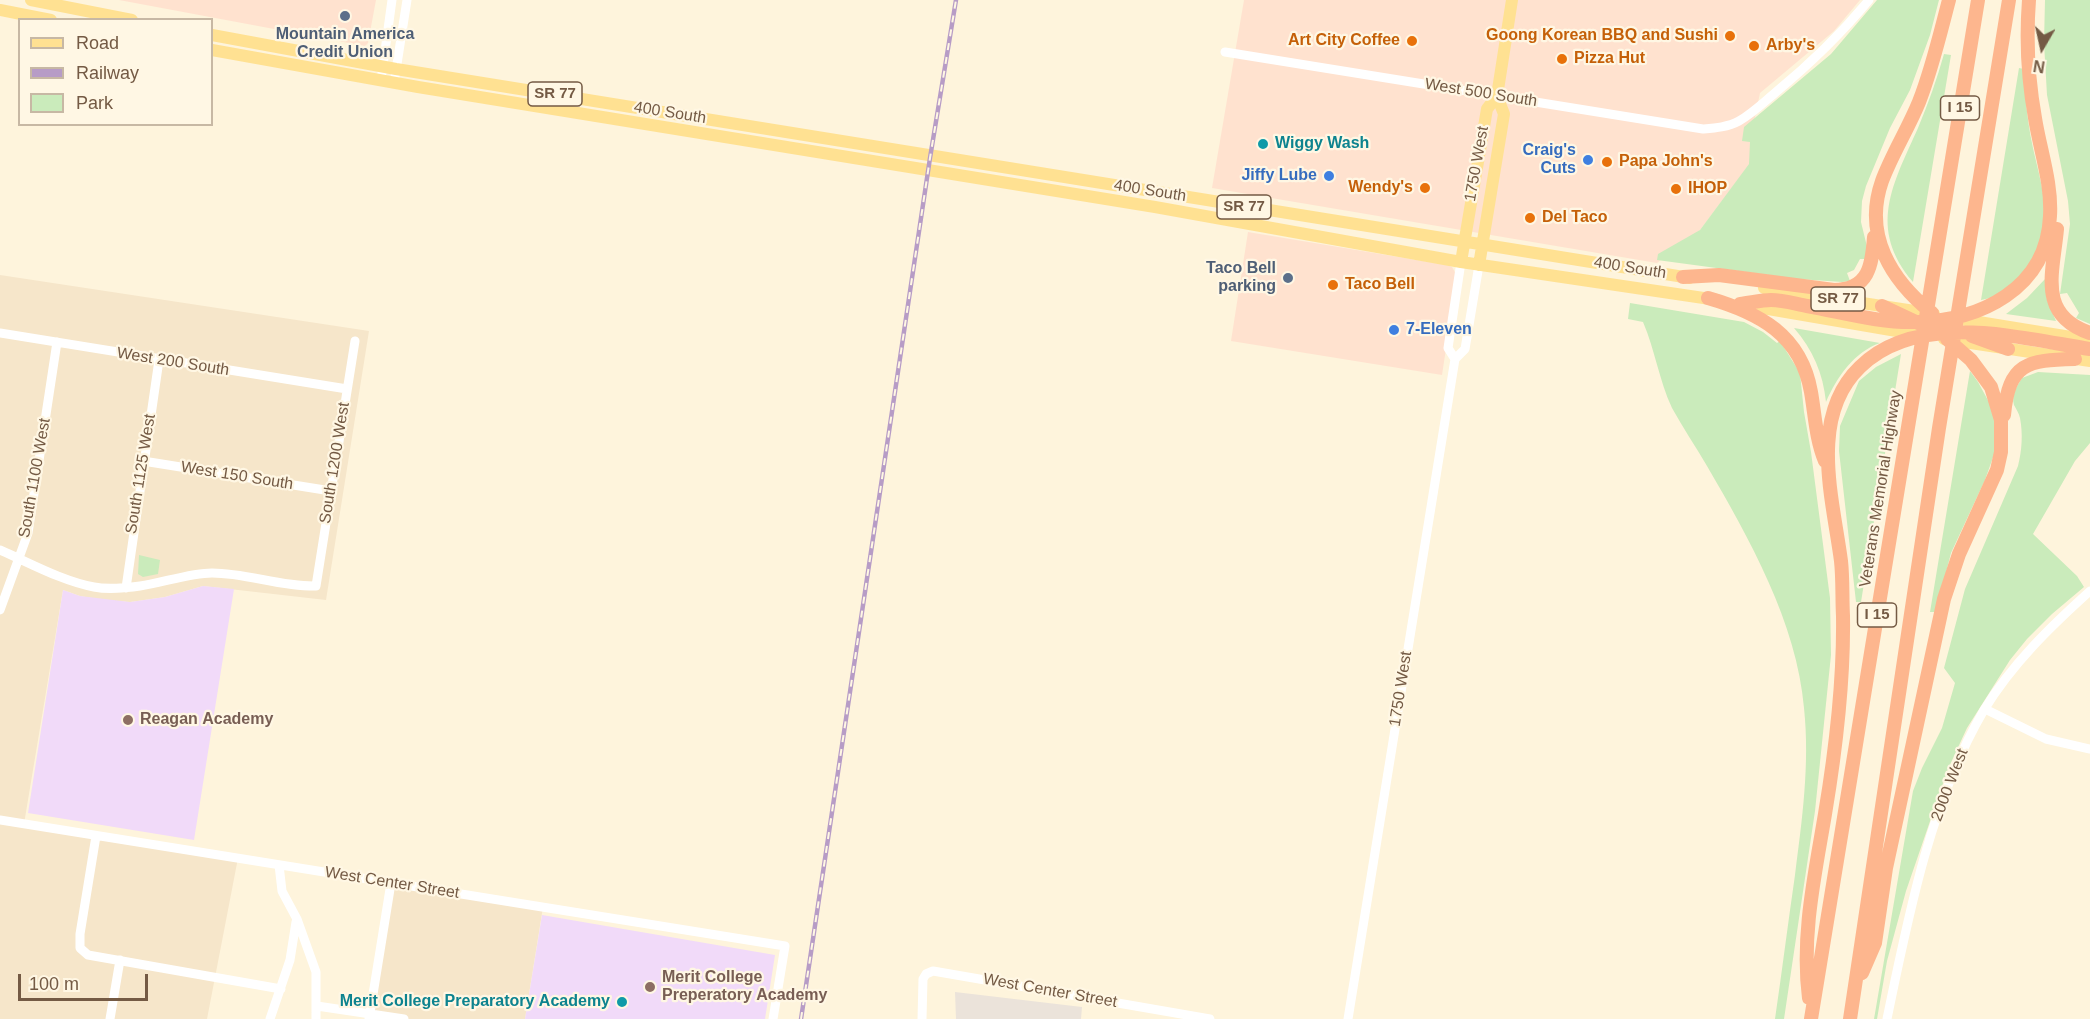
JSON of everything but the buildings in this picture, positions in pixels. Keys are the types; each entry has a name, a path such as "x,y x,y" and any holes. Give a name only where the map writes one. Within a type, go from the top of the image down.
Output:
{"highway":[{"path":"1683,277 1719,275 1834,290 1846,289 1861,281 1871,267 1876,205 1882,181 1922,92 1934,58 1949,0"},
{"name":"Veterans Memorial Highway","path":"1811,1016 1978,0"},
{"name":"I 15","path":"1850,1019 1939,428 2009,0"},
{"path":"1982,330 2006,297 2035,267 2045,245 2049,227 2050,196 2028,66 2030,0"},
{"path":"2038,133 2049,168 2057,218 2051,288 2053,301 2059,314 2067,322 2090,333"},
{"path":"1876,220 1882,252 1891,270 1906,290 1976,366 1995,395 2002,429"},
{"path":"1708,298 1756,317 1777,330 1790,342 1807,377 1819,439 1828,468 1841,565 1843,654 1837,734 1809,920 1807,970 1811,1016"},
{"path":"1740,304 1772,300 1900,324 1982,330 2090,349"},
{"path":"1882,306 1900,324"},
{"path":"1828,468 1830,422 1841,392 1852,375 1900,324 1920,322 1963,332 1982,330 2008,349"},
{"path":"1856,985 1875,943 1891,845 1944,599 1959,554 1997,470 2001,452 2006,392 2017,371 2035,363 2075,359"}],"main road":[{"path":"31,0 122,18"},
{"path":"1497,96 1512,0"},
{"path":"0,10 41,18"},
{"name":"400 South","path":"213,35 390,67 899,151 1683,277 1882,306"},
{"name":"400 South","path":"213,50 387,81 1022,185 1479,265 1740,304"},
{"name":"1750 West","path":"1461,262 1487,109 1497,96"},
{"name":"1750 West","path":"1479,265 1504,114 1497,96"},
{"path":"1900,324 2090,340"},
{"path":"2008,349 2090,361"}],"street":[{"path":"390,67 392,0"},
{"path":"387,81 407,0"},
{"name":"West 500 South","path":"1225,52 1703,129 1737,122 1760,105 1819,54 1869,0"},
{"name":"1750 West","path":"1455,359 1448,348 1461,262"},
{"name":"1750 West","path":"1347,1019 1455,359 1464,349 1479,265"},
{"name":"West 200 South","path":"0,333 347,389"},
{"name":"South 1200 West","path":"126,588 209,573 316,586 355,341"},
{"name":"South 1100 West","path":"0,610 28,533 57,342"},
{"name":"South 1125 West","path":"126,588 159,360"},
{"name":"West 150 South","path":"143,460 331,491"},
{"path":"0,550 81,584 110,589 126,588"},
{"name":"2000 West","path":"1887,1019 1922,868 1954,768 1985,709 2015,667 2034,645 2090,591"},
{"path":"1985,709 2046,739 2090,749"},
{"name":"West Center Street","path":"0,820 785,946 773,1019"},
{"path":"96,836 80,934 80,948 88,955 281,989"},
{"path":"279,865 282,891 297,920 316,972 316,1019"},
{"path":"369,1016 391,883"},
{"path":"270,1019 290,960 297,920"},
{"path":"110,1019 120,960"},
{"name":"West Center Street","path":"922,1019 923,979 926,974 933,971 1210,1019"},
{"path":"317,1006 369,1016 404,1019"}],"shaded area":[{"path":"119,0 376,0 368,43 365,46"},
{"path":"1244,0 1860,0 1834,31 1760,93 1750,142 1750,164 1700,230 1657,263 1212,188"},
{"path":"1248,232 1452,267 1457,276 1442,375 1231,341"},
{"path":"0,275 369,331 326,600 203,586 165,597 130,602 80,596 63,590 24,824 238,858 207,1019 0,1019"},
{"name":"Reagan Academy","path":"203,586 234,589 194,840 28,813 63,590 80,596 130,602 165,597"},
{"path":"391,883 543,907 525,1019 367,1019"},
{"name":"Merit College Preperatory Academy","path":"542,915 775,955 765,1019 525,1019"},
{"path":"955,992 1082,1007 1081,1019 956,1019"}],"green space":[{"path":"1877,0 1939,0 1930,35 1910,90 1890,128 1862,201 1861,222 1870,259 1860,259 1854,270 1847,273 1850,281 1842,282 1798,279 1657,260 1658,254 1700,230 1749,164 1750,142 1742,141 1744,127 1831,54"},
{"path":"2045,0 2090,0 2090,324 2076,318 2079,313 2067,293 2060,294 2070,224 2068,201 2047,95 2044,43"},
{"path":"1944,54 1951,55 1913,282 1899,262 1891,243 1888,224 1889,206 1893,187 1925,110"},
{"path":"2019,68 2024,69 2029,125 2043,195 2044,226 2037,250 2023,273 2004,291 1981,300"},
{"path":"2046,278 2047,300 2056,321 2006,314 2027,298"},
{"path":"1630,303 1744,322 1777,343 1780,341 1800,373 1830,598 1831,655 1815,811 1784,1019 1775,1019 1800,834 1806,771 1806,729 1800,676 1792,644 1769,582 1739,522 1672,408 1643,322 1628,319"},
{"path":"1794,328 1880,343 1862,352 1847,366 1826,402 1816,362"},
{"path":"1901,354 1861,602 1856,602 1839,451 1840,426 1859,381 1876,367"},
{"path":"1970,371 1990,404 1993,403 1997,446 1985,480 1951,553 1936,612 1930,612"},
{"path":"2038,372 2090,375 2090,443 2075,461 2033,534 2077,576 2084,587 2027,639 2010,660 1967,728 1948,769 1906,891 1887,961 1877,1019 1874,1019 1913,791 1942,728 1955,683 1944,668 1965,589 2018,466 2022,430 2020,416 2013,401 2016,387 2022,378"},
{"path":"139,555 160,560 158,574 143,577 138,574"}],"railway":[{"path":"801,1019 930,158 956,0"}],"place":[{"name":"Mountain America Credit Union","path":"345,16"},
{"name":"Goong Korean BBQ and Sushi","path":"1730,36"},
{"name":"Art City Coffee","path":"1412,41"},
{"name":"Arby's","path":"1754,46"},
{"name":"Pizza Hut","path":"1562,59"},
{"name":"Wiggy Wash","path":"1263,144"},
{"name":"Craig's Cuts","path":"1588,160"},
{"name":"Papa John's","path":"1607,162"},
{"name":"Jiffy Lube","path":"1329,176"},
{"name":"Wendy's","path":"1425,188"},
{"name":"IHOP","path":"1676,189"},
{"name":"Del Taco","path":"1530,218"},
{"name":"Taco Bell parking","path":"1288,278"},
{"name":"Taco Bell","path":"1333,285"},
{"name":"7-Eleven","path":"1394,330"},
{"name":"Reagan Academy","path":"128,720"},
{"name":"Merit College Preperatory Academy","path":"650,987"},
{"name":"Merit College Preparatory Academy","path":"622,1002"}]}
